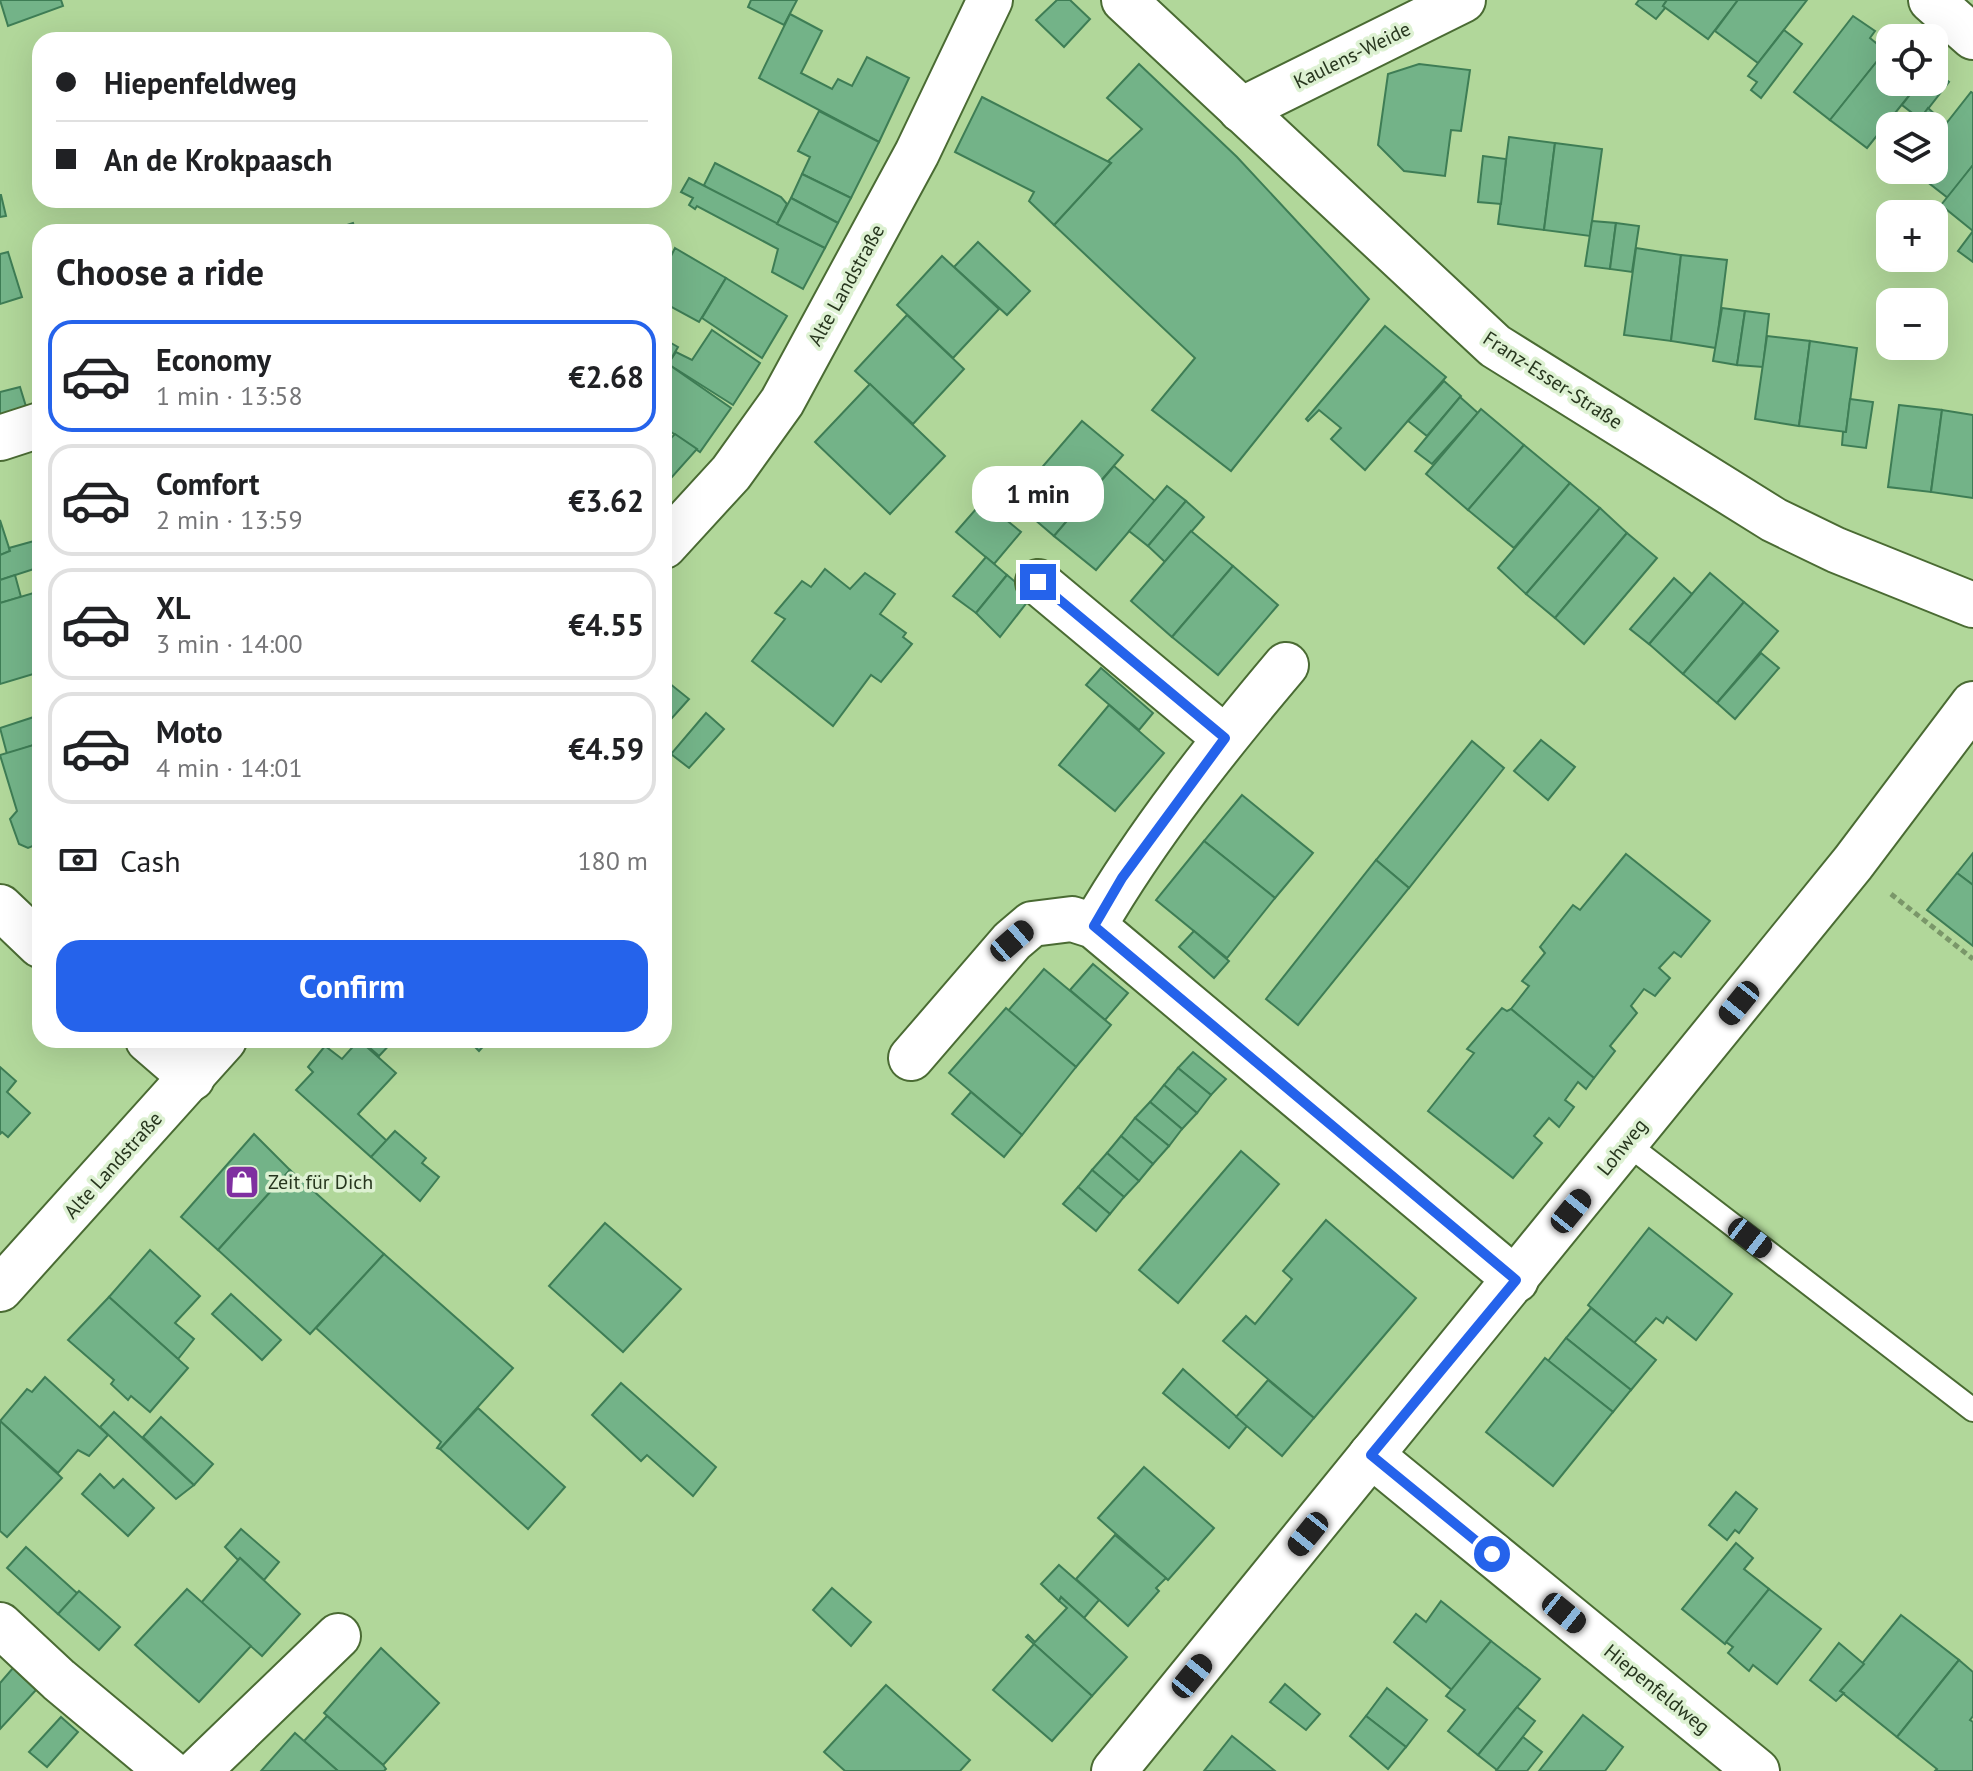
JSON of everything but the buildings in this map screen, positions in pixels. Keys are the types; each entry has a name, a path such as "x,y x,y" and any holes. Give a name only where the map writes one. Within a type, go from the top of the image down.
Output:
{"street":[{"name":"Alte Landstraße","path":"672,537 731,473 782,402 917,153 990,0"},
{"name":"Franz-Esser-Straße","path":"1124,0 1495,346 1774,520 1836,550 1973,605"},
{"name":"Kaulens-Weide","path":"1241,110 1463,0"},
{"path":"1931,0 1973,37"},
{"path":"0,438 32,428"},
{"path":"1038,582 1225,738"},
{"path":"1094,926 1122,878 1225,738 1286,665"},
{"name":"Lohweg","path":"1114,1771 1853,863 1973,704"},
{"path":"911,1058 1012,941 1032,924 1072,919 1094,926 1516,1280"},
{"path":"157,1048 192,1078"},
{"name":"Alte Landstraße","path":"0,1289 217,1048"},
{"name":"Hiepenfeldweg","path":"1371,1455 1757,1771"},
{"path":"0,1625 59,1680 168,1771"},
{"path":"198,1771 338,1636"}],"lane":[{"path":"1626,1143 1973,1410"}],"path":[{"path":"1853,863 1973,959"}],"place":[{"name":"Zeit für Dich","path":"242,1182"}],"route":[{"path":"1038,582 1225,738 1122,878 1094,926 1516,1280 1371,1455 1492,1554"}]}
